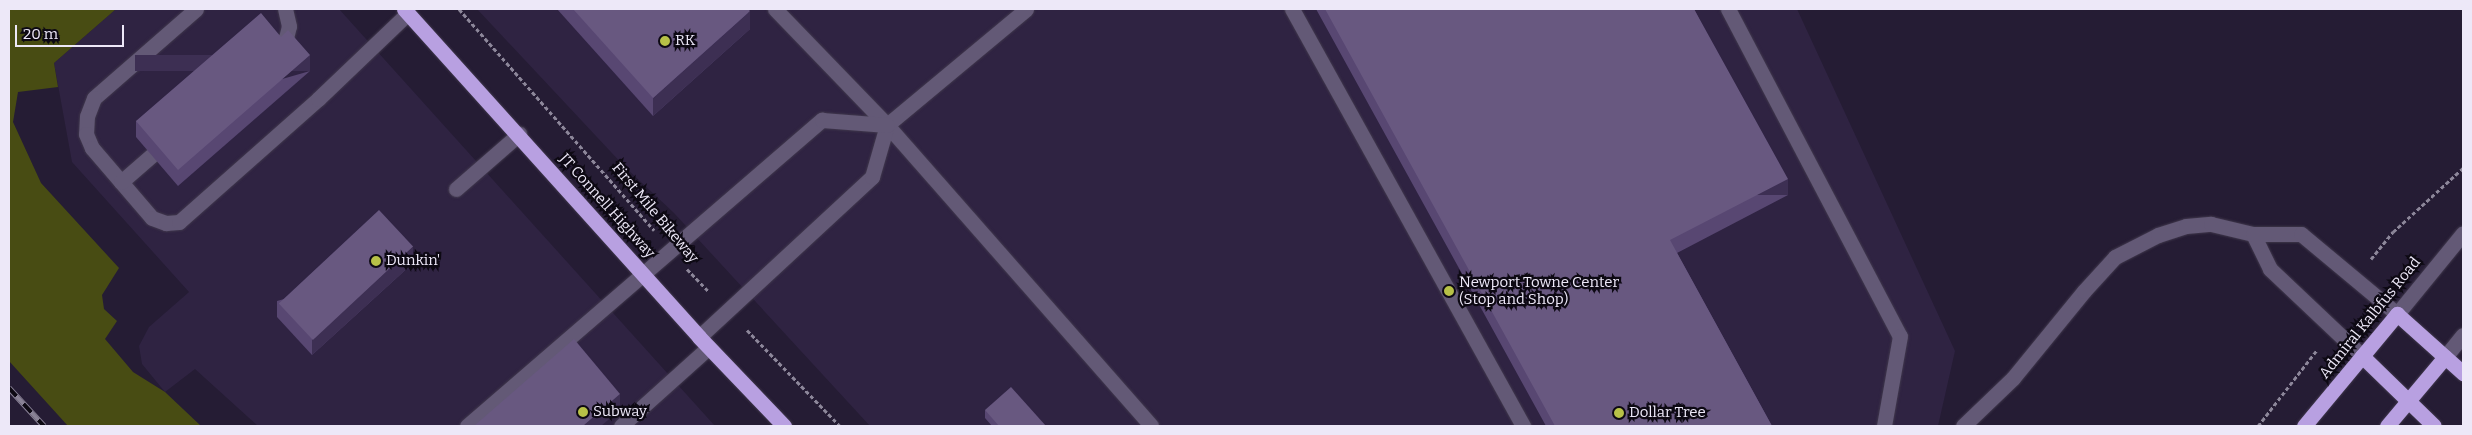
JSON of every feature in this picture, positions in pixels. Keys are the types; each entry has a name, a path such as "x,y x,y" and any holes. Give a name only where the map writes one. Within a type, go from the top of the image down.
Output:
{"highway":[{"name":"JT Connell Highway","path":"406,11 704,342 784,426"},
{"name":"Admiral Kalbfus Road","path":"2304,426 2397,314"},
{"path":"2397,314 2463,373"},
{"path":"2362,356 2434,426"},
{"path":"2387,426 2445,357"}],"main road":[{"path":"196,9 94,98 87,116 86,134 92,148 152,218 166,223 179,222 318,99 406,11"},
{"path":"276,48 286,38 289,26 285,9"},
{"path":"775,9 887,125 1151,426"},
{"path":"621,426 704,342 727,310 872,177 887,125 1026,9"},
{"path":"1292,9 1523,426"},
{"path":"1728,9 1900,336 1884,426"},
{"path":"467,426 645,275 669,251 822,120 887,125"},
{"path":"456,189 518,134"},
{"path":"121,182 152,156"},
{"path":"1963,426 2013,378 2084,291 2115,258 2158,235 2186,226 2211,224 2253,234 2300,234 2397,314"},
{"name":"Admiral Kalbfus Road","path":"2397,314 2463,233"},
{"path":"2253,234 2270,269 2362,356"},
{"path":"2445,357 2463,335"}],"path":[{"name":"First Mile Bikeway","path":"459,9 644,215 669,251 840,426"},
{"path":"2366,265 2393,232 2463,168"},
{"path":"2258,426 2317,350"}],"shaded area":[{"path":"116,9 339,9 715,426 258,426 195,369 165,392 142,364 139,346 149,327 189,292 72,162 54,63"},
{"path":"477,9 1797,9 1955,351 1938,426 870,426 674,213 625,167"}],"green space":[{"path":"9,9 116,9 54,63 58,87 18,92 13,122 41,183 119,268 102,295 104,309 117,321 105,339 133,372 165,392 201,426 68,426 9,361"}],"building":[{"path":"573,9 748,9 750,11 653,98"},
{"path":"1325,9 1694,9 1788,179 1670,240 1772,426 1555,426"},
{"path":"261,13 281,37 288,30 310,55 178,170 136,121"},
{"path":"379,210 413,247 313,340 279,303"},
{"path":"574,339 620,394 583,426 474,426"},
{"path":"1011,387 1046,426 999,426 985,410"}],"railway":[{"path":"9,388 44,426"}],"place":[{"name":"RK","path":"665,41"},
{"name":"Dunkin'","path":"376,261"},
{"name":"Newport Towne Center (Stop and Shop)","path":"1449,291"},
{"name":"Subway","path":"583,412"},
{"name":"Dollar Tree","path":"1619,413"}]}
